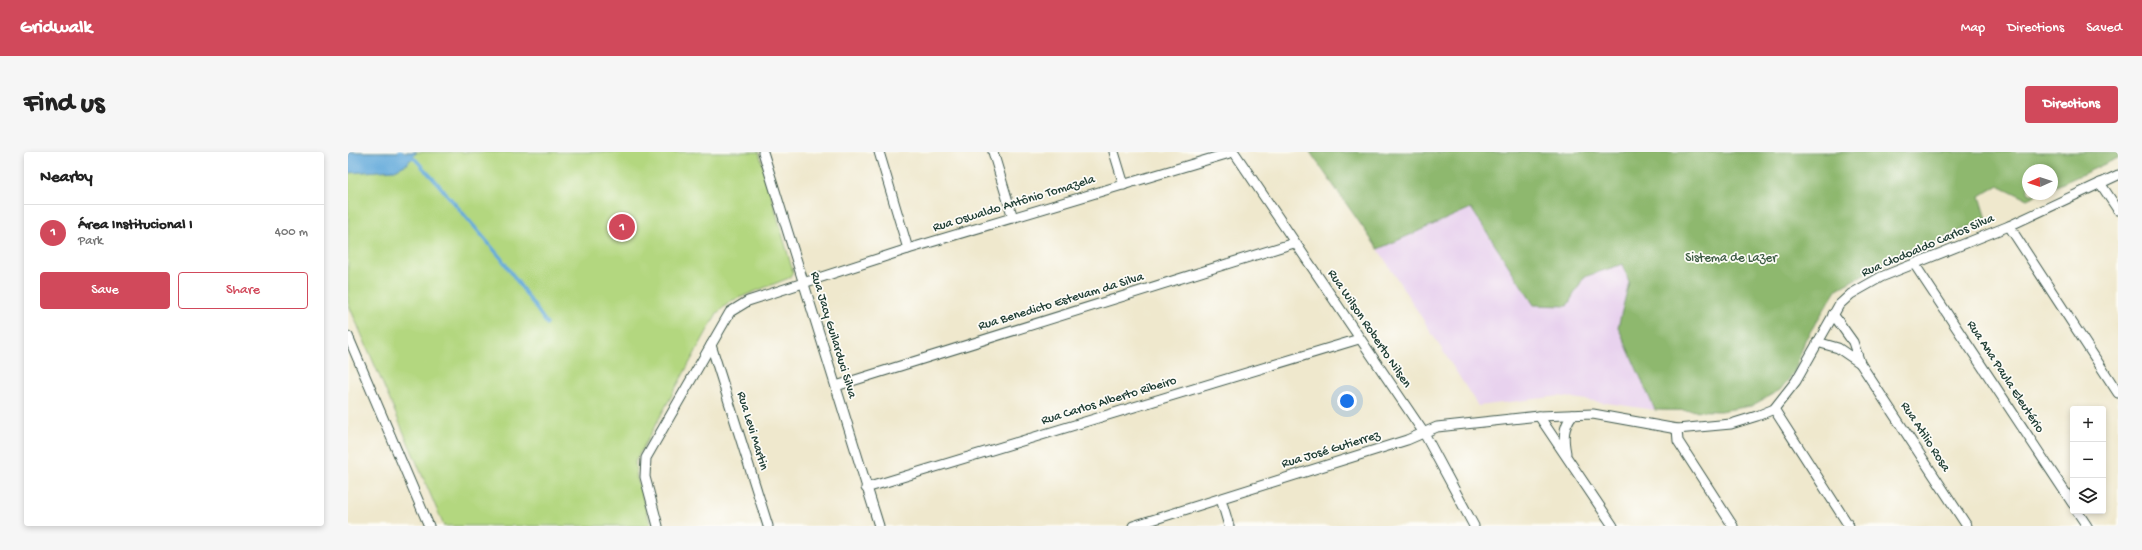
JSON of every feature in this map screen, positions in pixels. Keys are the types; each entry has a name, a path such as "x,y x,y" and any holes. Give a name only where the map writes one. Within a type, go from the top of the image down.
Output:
{"street":[{"name":"Rua Jacy Guilarduci Silva","path":"763,152 878,526"},
{"path":"879,152 908,249"},
{"path":"993,152 1013,218"},
{"path":"1114,152 1124,184"},
{"name":"Rua Oswaldo Antônio Tomazela","path":"658,526 645,477 646,458 730,312 748,301 908,249 1233,152"},
{"name":"Rua Wilson Roberto Nilsen","path":"1233,152 1424,433 1474,526"},
{"name":"Rua Clodoaldo Carlos Silva","path":"1539,416 1593,414 1677,429 1731,424 1758,416 1774,408 1796,381 1833,314 1839,305 1851,294 1881,278 2008,226 2118,174"},
{"path":"2100,183 2118,210"},
{"path":"2008,226 2118,393"},
{"name":"Rua Benedicto Estevam da Silva","path":"836,386 1294,243"},
{"name":"Rua Ana Paula Eleutério","path":"1915,265 2070,499"},
{"name":"Rua Atilio Rosa","path":"1833,314 1853,342 1860,363 1967,526"},
{"path":"348,336 429,526"},
{"name":"Rua Carlos Alberto Ribeiro","path":"866,488 1359,339"},
{"name":"Rua Atilio Rosa","path":"1818,342 1838,348 1860,363"},
{"name":"Rua Levi Martin","path":"711,345 768,526"},
{"path":"1774,408 1849,526"},
{"path":"1566,456 1563,438 1566,425 1572,415"},
{"path":"1539,416 1613,526"},
{"name":"Rua José Gutierrez","path":"1134,526 1424,433 1437,427 1539,416"},
{"path":"1677,429 1678,441 1733,526"},
{"path":"1220,498 1229,526"},
{"path":"2080,514 2087,526"}],"shaded area":[{"path":"1471,208 1534,305 1567,306 1584,277 1623,264 1629,282 1618,327 1655,410 1559,396 1478,406 1378,249"}],"green space":[{"path":"348,152 759,152 793,272 789,278 731,301 717,313 635,462 637,478 651,526 444,526 348,303"},
{"name":"Sistema de Lazer","path":"1310,152 2118,152 2118,158 2058,185 2058,164 2022,164 2022,197 1998,185 1980,196 1987,219 1875,268 1837,289 1805,340 1795,371 1780,390 1751,406 1720,411 1655,410 1618,327 1629,282 1623,264 1584,277 1567,306 1534,305 1471,208 1378,249"}],"water":[{"path":"348,152 417,152 407,164 395,170 348,173"}],"waterway":[{"path":"400,152 415,159 438,184 501,258 547,324"}],"place":[{"name":"Área Institucional I","path":"622,227"}]}
